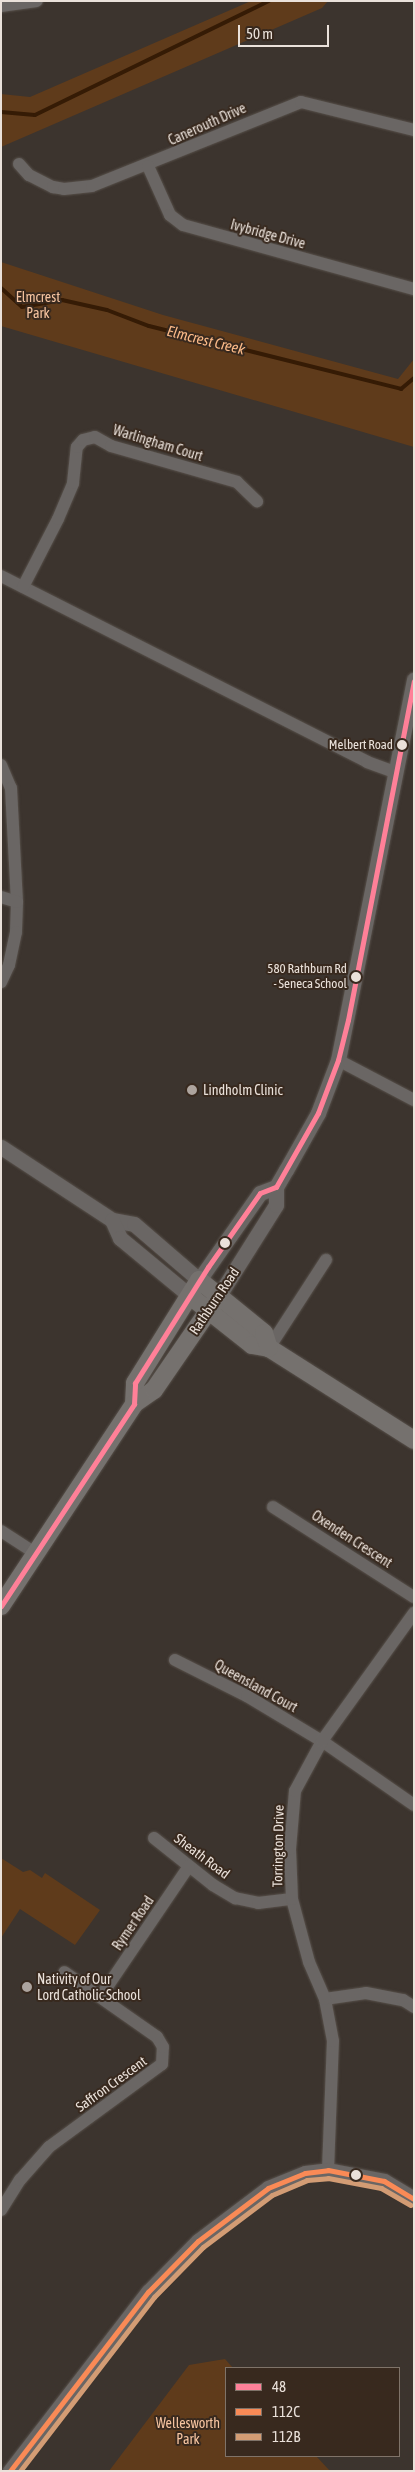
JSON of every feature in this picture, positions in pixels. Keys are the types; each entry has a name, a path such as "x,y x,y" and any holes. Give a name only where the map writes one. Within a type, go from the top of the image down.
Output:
{"main road":[{"name":"Rathburn Road","path":"134,1404 135,1383 200,1280"},
{"path":"200,1280 213,1304 252,1345 269,1348 414,1440"},
{"path":"190,1296 213,1304"},
{"name":"Rathburn Road","path":"1,1606 134,1404 154,1390 213,1304"}],"street":[{"path":"1,6 37,1"},
{"name":"Canerouth Drive","path":"19,164 39,181 64,189 92,186 148,166 302,102 414,130"},
{"name":"Ivybridge Drive","path":"148,166 170,215 183,225 414,289"},
{"name":"Warlingham Court","path":"23,587 73,483 75,455 83,440 95,437 111,446 237,482 257,501"},
{"path":"1,576 367,762 395,772"},
{"name":"Rathburn Road","path":"213,1304 276,1205 276,1187 318,1113 338,1060 364,944 395,772 414,680"},
{"path":"1,765 11,788 17,902 16,932 9,965 1,982"},
{"path":"1,897 17,902"},
{"path":"338,1060 414,1100"},
{"path":"1,1147 112,1220 134,1224 200,1280"},
{"name":"Rathburn Road","path":"200,1280 260,1193 276,1187"},
{"path":"112,1220 120,1238 190,1296"},
{"path":"269,1348 326,1260"},
{"name":"Oxenden Crescent","path":"273,1507 414,1597"},
{"path":"1,1531 35,1553"},
{"name":"Torrington Drive","path":"328,2170 333,2042 325,1999 309,1962 292,1899 290,1849 295,1791 322,1741 414,1613"},
{"name":"Queensland Court","path":"175,1660 247,1696 322,1741 414,1805"},
{"name":"Sheath Road","path":"154,1838 213,1885 235,1898 258,1903 292,1899"},
{"name":"Rymer Road","path":"101,1996 189,1866"},
{"name":"Saffron Crescent","path":"1,2210 20,2180 49,2147 162,2064 163,2047 157,2037 101,1996 64,1972"},
{"path":"325,1999 366,1993 403,2000 414,2007"},
{"path":"10,2471 148,2292 198,2241 268,2188 305,2173 328,2170 384,2181 414,2199"}],"green space":[{"path":"251,1 328,1 322,8 1,147 1,94 30,97"},
{"name":"Elmcrest Park","path":"1,262 163,315 398,379 414,359 414,447 1,326"},
{"path":"1,1858 23,1872 30,1870 42,1878 45,1873 100,1910 75,1945 20,1909 1,1938"},
{"name":"Wellesworth Park","path":"225,2359 232,2367 225,2367 225,2457 317,2457 330,2471 109,2471 189,2365"}],"waterway":[{"path":"1,112 35,115 269,1"},
{"name":"Elmcrest Creek","path":"1,288 22,307 62,300 107,310 149,326 401,389 414,378"}],"transit line":[{"name":"48","path":"1,1606 134,1404 135,1383 208,1267 260,1193 276,1187 318,1113 338,1060 348,1020 414,681"},
{"name":"112C","path":"10,2471 148,2292 198,2241 268,2188 305,2173 328,2170 384,2181 414,2199"},
{"name":"112B","path":"20,2471 154,2297 203,2247 272,2195 307,2180 328,2178 381,2188 410,2205"}],"place":[{"name":"Melbert Road","path":"402,745"},
{"name":"580 Rathburn Rd - Seneca School","path":"356,977"},
{"name":"Lindholm Clinic","path":"192,1090"},
{"name":"Nativity of Our Lord Catholic School","path":"27,1987"}]}
